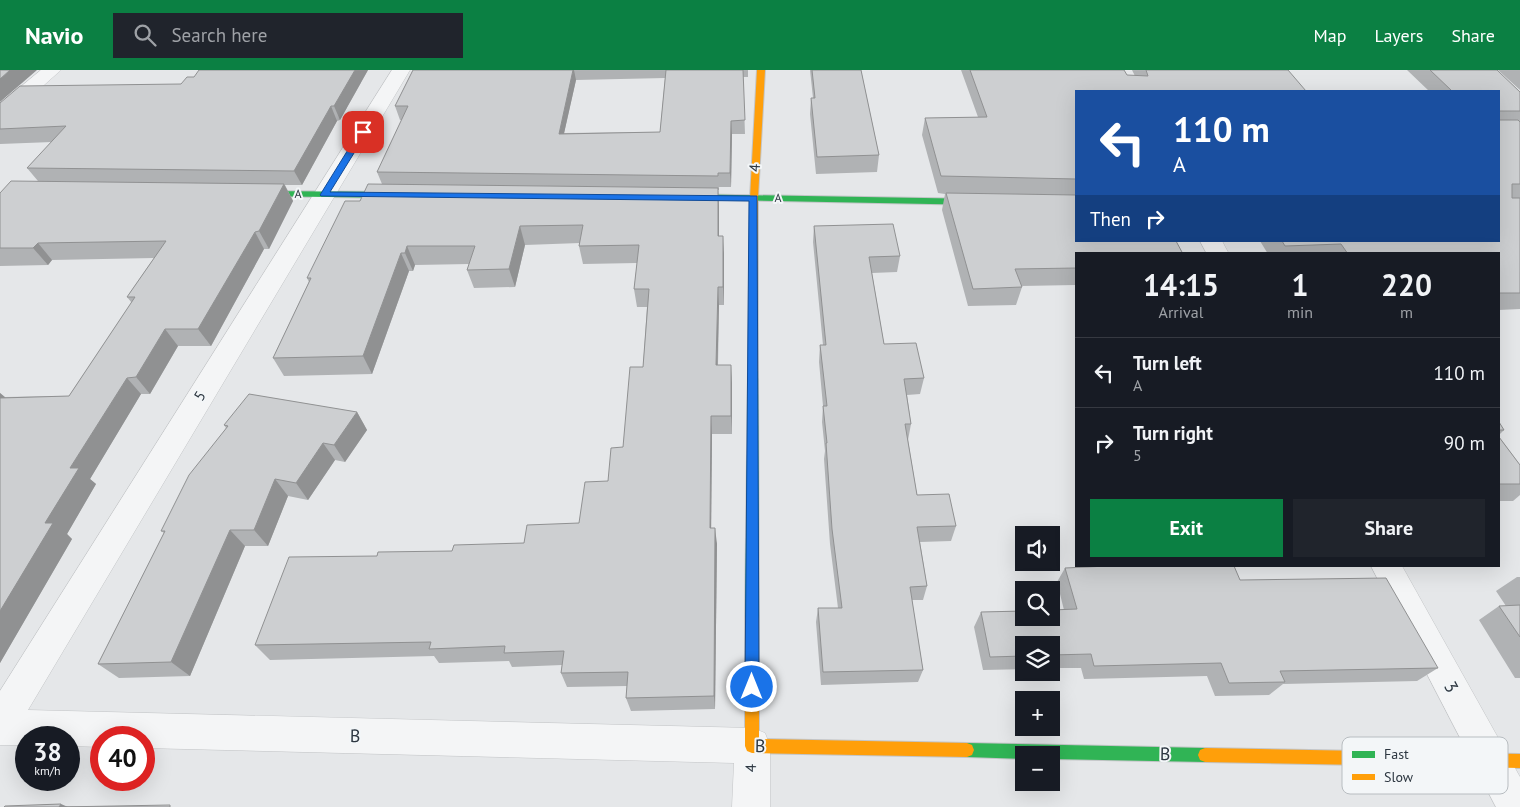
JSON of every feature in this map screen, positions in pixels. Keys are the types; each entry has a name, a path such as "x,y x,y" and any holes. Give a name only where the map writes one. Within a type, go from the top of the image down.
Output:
{"street":[{"path":"0,114 52,70"},
{"name":"5","path":"0,725 401,70"},
{"name":"4","path":"751,807 754,198 761,70"},
{"name":"A","path":"246,194 414,195"},
{"name":"A","path":"664,197 998,202"},
{"name":"3","path":"1387,567 1490,737"},
{"name":"B","path":"0,725 752,746 1342,758"},
{"name":"3","path":"1508,774 1516,807"}],"building":[{"path":"0,70 10,70 0,79"},
{"path":"199,70 355,70 334,106 331,106 294,171 27,168 66,126 0,129 0,103 20,86 181,84 187,77 194,77"},
{"path":"413,70 573,70 559,134 660,132 666,70 743,70 745,120 731,121 730,173 718,173 718,176 377,172 408,106 395,106"},
{"path":"812,70 861,70 879,155 817,157 811,98 815,98"},
{"path":"970,70 1124,70 1127,75 1148,76 1146,70 1288,70 1305,90 1075,90 1075,179 941,176 925,118 987,117"},
{"path":"1430,70 1497,70 1520,92 1520,111 1500,111 1500,90 1451,90"},
{"path":"1500,120 1518,120 1520,122 1520,184 1512,184 1512,198 1520,198 1520,293 1500,293 1500,252 1347,252 1341,244 1285,246 1283,242 1500,242"},
{"path":"11,181 284,184 259,231 255,232 198,329 165,329 136,377 127,378 70,468 79,468 45,523 53,523 0,611 0,398 69,396 135,297 127,297 166,241 38,243 33,248 0,248 0,193"},
{"path":"368,184 718,188 718,236 723,236 723,287 718,287 716,365 731,365 731,416 711,416 710,528 715,528 714,696 626,698 628,672 561,673 564,651 504,653 505,646 429,649 431,642 255,645 289,557 377,556 378,552 452,551 454,545 524,543 527,525 579,523 585,482 608,481 611,448 623,447 630,367 643,367 649,289 634,289 639,245 579,246 583,225 520,226 509,269 467,270 475,246 407,246 405,253 401,253 363,356 273,358 311,278 307,278 345,201 360,201"},
{"path":"946,193 1075,195 1075,242 1177,242 1182,252 1075,252 1075,268 1015,269 1022,287 973,289"},
{"path":"893,224 900,256 869,257 884,344 916,343 924,378 904,379 911,424 905,424 917,495 949,494 956,526 917,527 927,586 910,587 923,670 823,672 818,608 842,608 832,529 823,406 827,406 820,345 826,345 814,226"},
{"path":"249,394 357,412 334,445 323,443 296,483 275,479 254,530 230,530 171,662 98,664 165,531 161,531 189,475 228,426 224,425"},
{"path":"1500,438 1520,465 1520,484 1500,484"},
{"path":"1234,567 1240,580 1386,578 1438,668 1280,671 1285,682 1229,683 1221,663 1094,666 1091,654 1060,655 1060,636 1015,636 1015,656 990,657 981,612 1015,611 1015,626 1060,626 1060,610 1077,609 1065,568"},
{"path":"1520,605 1520,637 1499,606"},
{"path":"61,804 59,807 4,807"},
{"path":"170,805 170,807 59,807"}],"traffic: fast":[{"path":"253,194 400,195"},
{"path":"680,197 982,202"},
{"path":"752,618 753,371"},
{"path":"967,750 1205,755"}],"traffic: slow":[{"path":"753,371 754,198 761,70"},
{"path":"752,618 752,746 967,750"},
{"path":"1205,755 1342,758"},
{"path":"1508,761 1520,761"}],"route":[{"path":"363,132 324,195 754,198 752,687"}]}
